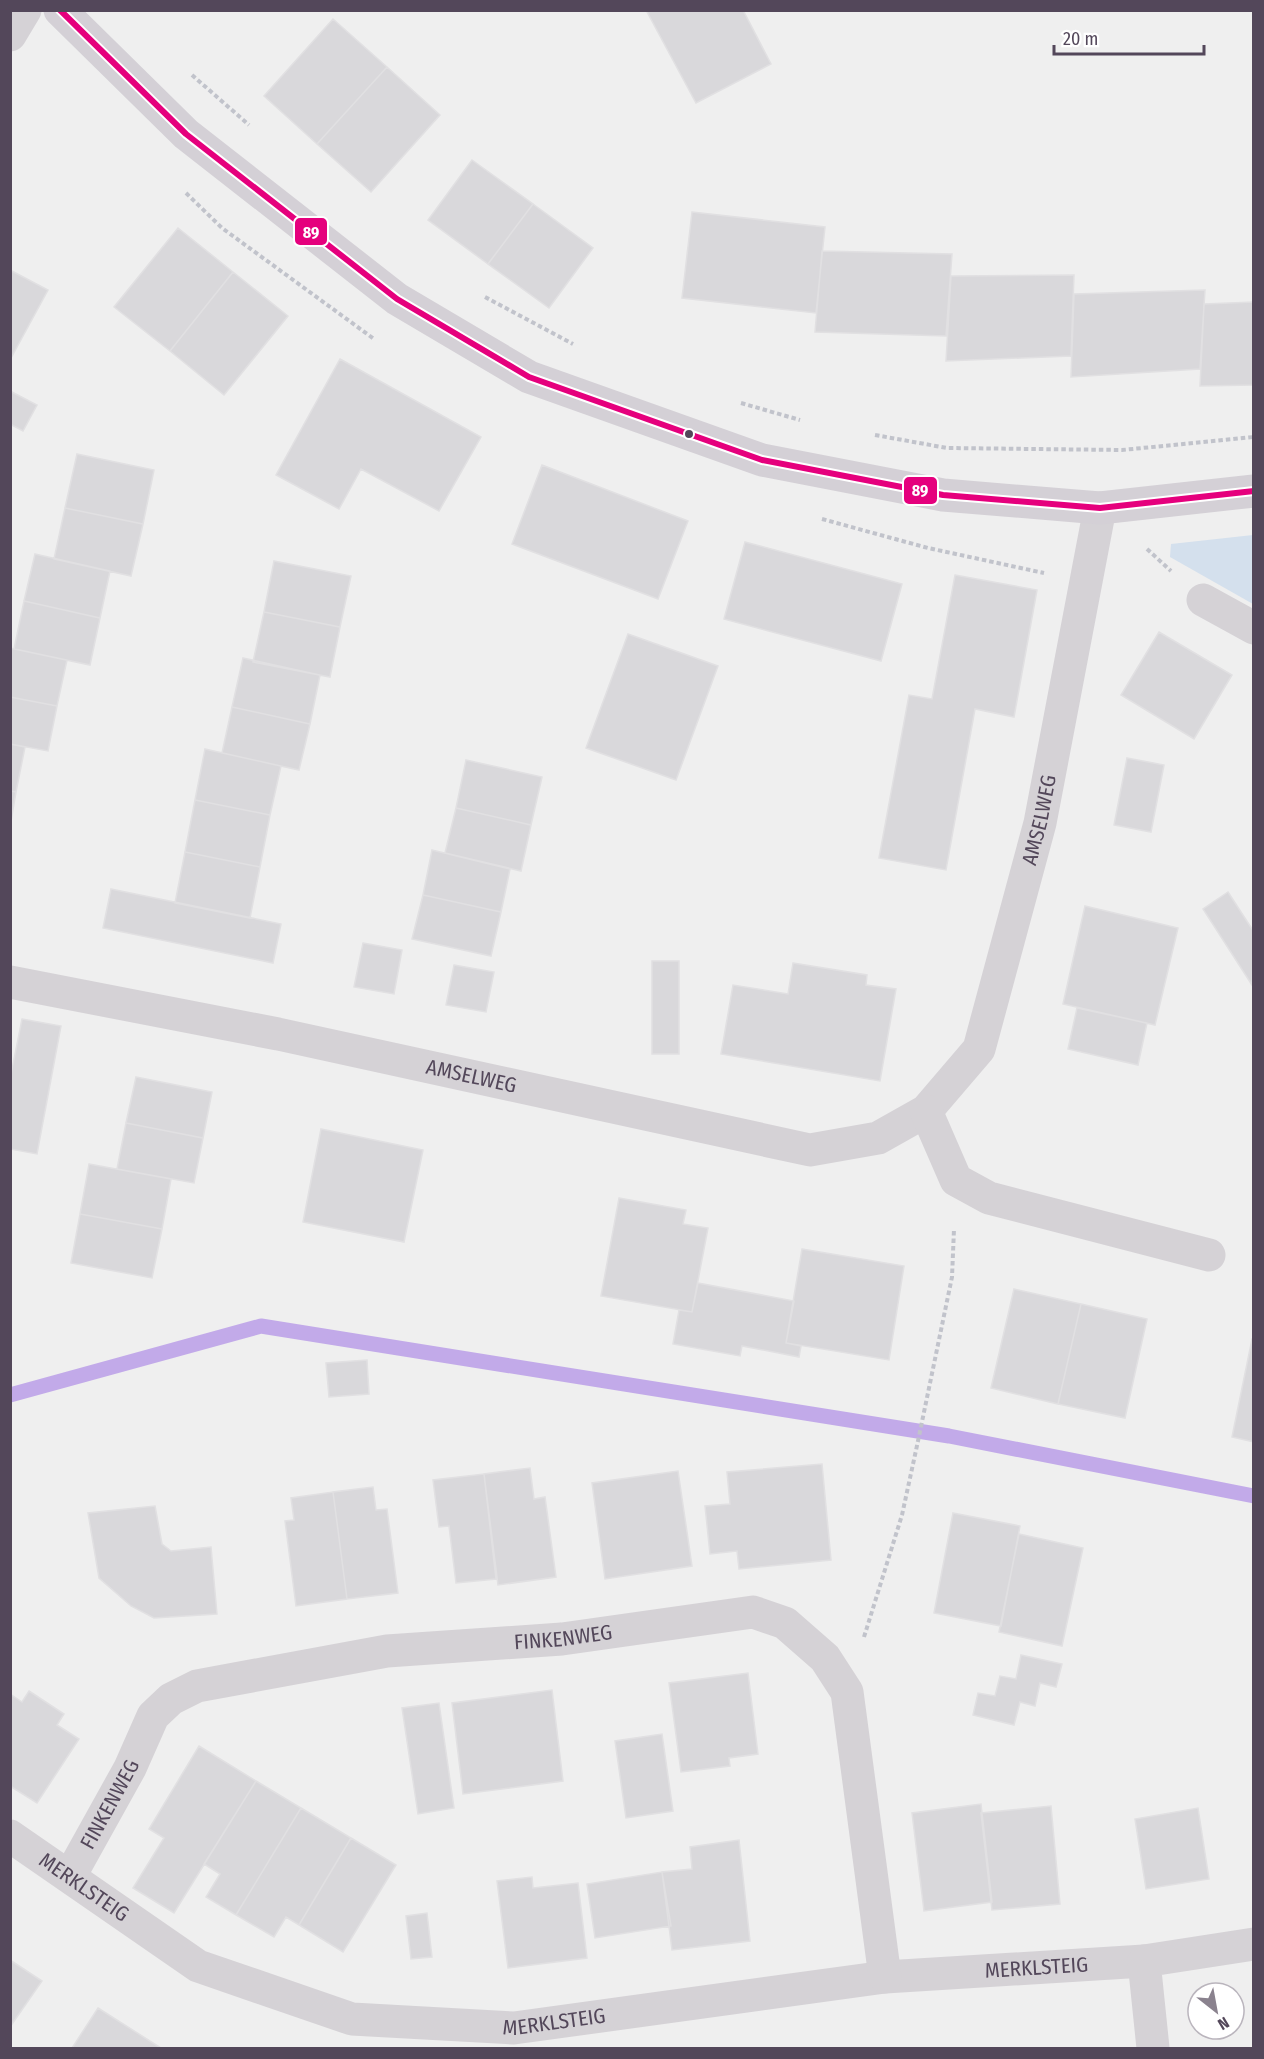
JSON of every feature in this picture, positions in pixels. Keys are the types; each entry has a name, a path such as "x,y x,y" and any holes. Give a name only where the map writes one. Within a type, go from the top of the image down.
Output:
{"street":[{"path":"10,35 25,10"},
{"path":"60,10 186,134 397,299 529,377 762,460 943,495 1100,508 1254,491"},
{"name":"AMSELWEG","path":"10,982 278,1034 810,1150 878,1138 926,1111 979,1049 1040,823 1100,508"},
{"path":"1203,600 1254,628"},
{"path":"926,1111 956,1180 988,1198 1209,1255"},
{"name":"FINKENWEG","path":"70,1876 130,1768 153,1716 171,1699 197,1686 387,1651 562,1639 753,1612 785,1623 825,1658 847,1692 885,1977"},
{"name":"MERKLSTEIG","path":"10,1836 198,1966 352,2019 514,2028 885,1977 1144,1961 1254,1944"},
{"path":"1144,1961 1153,2049"}],"path":[{"path":"186,70 256,130"},
{"path":"475,292 578,347"},
{"path":"735,402 804,422"},
{"path":"870,434 947,448 1122,450 1254,437"},
{"path":"847,1692 902,1515 918,1441 952,1277 956,1180"}],"shaded area":[{"path":"1253,535 1253,604 1170,557 1171,544"}],"building":[{"path":"646,10 743,10 771,64 696,103"},
{"path":"333,19 387,67 317,144 264,96"},
{"path":"387,67 440,115 371,192 317,144"},
{"path":"472,160 533,204 488,264 428,220"},
{"path":"533,204 593,248 549,308 488,264"},
{"path":"692,212 825,227 816,313 682,298"},
{"path":"178,228 233,272 170,351 114,307"},
{"path":"822,251 952,254 946,336 815,332"},
{"path":"10,270 48,290 10,360"},
{"path":"233,272 288,316 224,395 170,351"},
{"path":"1074,275 1071,356 946,361 951,276"},
{"path":"1205,290 1200,369 1071,377 1074,294"},
{"path":"1254,302 1254,385 1200,386 1204,304"},
{"path":"340,359 481,437 439,511 361,469 339,509 276,475"},
{"path":"10,391 37,405 23,431 10,424"},
{"path":"77,454 154,470 143,524 65,508"},
{"path":"542,465 688,521 658,599 512,544"},
{"path":"65,508 143,524 131,576 54,559"},
{"path":"745,542 902,584 881,661 724,619"},
{"path":"35,554 110,571 100,618 24,601"},
{"path":"274,561 351,576 340,627 264,612"},
{"path":"955,575 1037,590 1014,717 975,709 946,870 879,858 909,695 932,699"},
{"path":"24,601 100,618 90,665 14,649"},
{"path":"264,612 340,627 330,677 253,662"},
{"path":"1159,632 1232,675 1194,739 1121,695"},
{"path":"628,634 718,666 676,780 586,748"},
{"path":"10,648 67,660 57,706 10,697"},
{"path":"243,658 320,675 310,724 232,707"},
{"path":"10,697 57,706 48,751 10,744"},
{"path":"232,707 310,724 299,770 222,753"},
{"path":"10,744 25,747 16,792 10,791"},
{"path":"205,749 281,766 270,815 195,800"},
{"path":"1127,758 1164,765 1151,832 1114,825"},
{"path":"466,760 542,777 531,825 456,808"},
{"path":"10,791 16,792 10,827"},
{"path":"195,800 270,815 260,867 185,852"},
{"path":"456,808 531,825 521,871 445,853"},
{"path":"432,850 510,869 501,912 423,895"},
{"path":"185,852 260,867 250,918 175,903"},
{"path":"111,889 281,924 273,963 103,928"},
{"path":"1228,892 1254,932 1252,985 1203,909"},
{"path":"423,895 501,912 491,956 412,939"},
{"path":"1085,906 1178,928 1155,1025 1063,1004"},
{"path":"363,943 402,950 394,994 354,987"},
{"path":"652,961 679,961 679,1054 652,1054"},
{"path":"793,963 867,975 866,985 896,989 880,1081 721,1054 733,985 788,994"},
{"path":"454,965 494,972 486,1012 446,1005"},
{"path":"1077,1008 1147,1023 1138,1065 1068,1049"},
{"path":"22,1019 61,1026 37,1154 10,1149 10,1079"},
{"path":"136,1077 212,1092 203,1138 126,1123"},
{"path":"126,1123 203,1138 194,1183 117,1169"},
{"path":"321,1129 423,1150 404,1242 303,1222"},
{"path":"89,1164 171,1179 162,1229 80,1214"},
{"path":"619,1198 686,1210 683,1224 708,1228 692,1312 601,1296"},
{"path":"80,1214 162,1229 152,1278 71,1263"},
{"path":"802,1249 904,1266 889,1360 786,1343"},
{"path":"698,1283 794,1301 786,1343 801,1346 799,1357 742,1346 740,1356 673,1344 679,1310 692,1312"},
{"path":"1014,1289 1081,1304 1058,1404 991,1388"},
{"path":"1081,1304 1147,1319 1125,1418 1058,1404"},
{"path":"1252,1339 1254,1339 1254,1442 1232,1437"},
{"path":"367,1360 369,1394 329,1397 326,1363"},
{"path":"822,1464 831,1560 739,1569 737,1551 710,1554 705,1506 730,1504 727,1472"},
{"path":"530,1468 534,1499 545,1497 556,1577 498,1585 484,1474"},
{"path":"678,1471 692,1566 605,1579 592,1483"},
{"path":"484,1474 496,1579 456,1583 449,1526 439,1527 433,1480"},
{"path":"373,1487 376,1510 387,1509 398,1593 347,1599 333,1492"},
{"path":"333,1492 347,1599 296,1606 285,1521 294,1520 291,1498"},
{"path":"155,1506 162,1544 171,1551 211,1547 217,1614 154,1618 131,1606 99,1578 88,1513"},
{"path":"953,1513 1020,1526 1001,1626 934,1613"},
{"path":"1019,1534 1083,1548 1062,1646 999,1632"},
{"path":"1021,1655 1062,1664 1056,1687 1040,1683 1035,1706 1020,1702 1014,1725 973,1715 978,1693 995,1696 1000,1676 1016,1679"},
{"path":"748,1673 758,1754 729,1758 730,1766 681,1772 669,1683"},
{"path":"552,1690 563,1781 463,1794 452,1703"},
{"path":"29,1691 64,1714 57,1725 79,1739 37,1803 10,1786 10,1694 22,1702"},
{"path":"439,1703 454,1808 418,1814 402,1708"},
{"path":"662,1734 673,1811 626,1818 615,1741"},
{"path":"199,1746 256,1781 174,1913 133,1888 164,1838 149,1829"},
{"path":"256,1781 301,1808 236,1915 206,1897 220,1874 204,1864"},
{"path":"981,1804 992,1902 924,1911 912,1813"},
{"path":"1051,1806 1060,1904 992,1910 981,1813"},
{"path":"301,1808 351,1838 299,1925 286,1917 274,1937 236,1915"},
{"path":"1198,1808 1209,1879 1146,1889 1135,1819"},
{"path":"351,1838 396,1865 343,1952 299,1925"},
{"path":"739,1840 750,1941 672,1950 662,1872 692,1869 690,1847"},
{"path":"662,1872 671,1926 595,1938 587,1884"},
{"path":"532,1877 533,1888 578,1883 587,1958 508,1968 497,1881"},
{"path":"427,1913 432,1957 411,1959 406,1916"},
{"path":"10,1960 42,1981 10,2027"},
{"path":"98,2008 161,2048 72,2048"}],"waterway":[{"path":"10,1395 261,1326 949,1436 1254,1496"}],"transit line":[{"name":"89","path":"60,10 186,134 397,299 529,377 762,460 943,495 1100,508 1254,491"}]}
